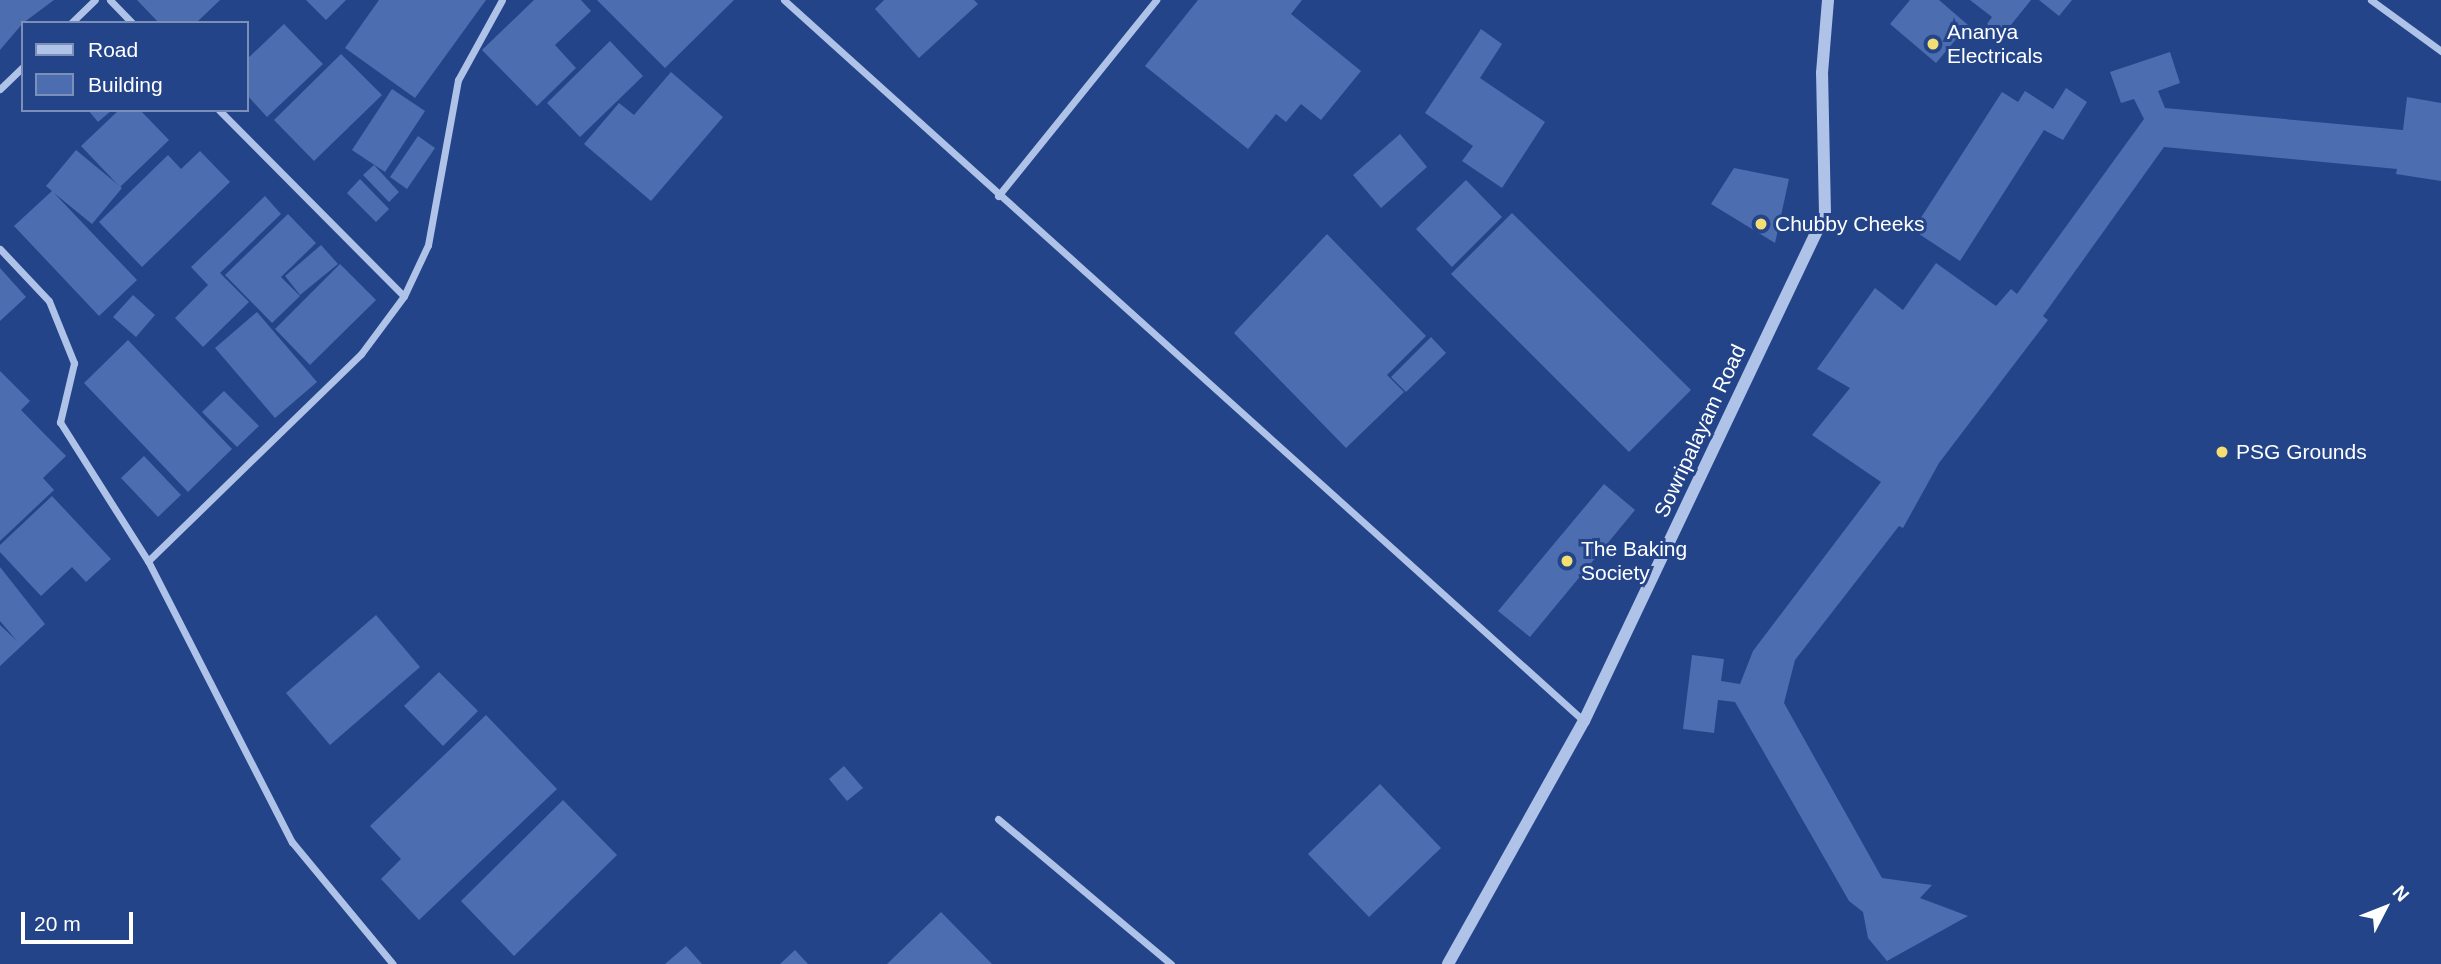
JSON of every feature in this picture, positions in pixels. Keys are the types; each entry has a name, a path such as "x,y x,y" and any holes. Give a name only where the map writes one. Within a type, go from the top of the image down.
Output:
{"street":[{"path":"73,21 95,0"},
{"path":"110,0 130,21"},
{"path":"148,561 361,354 404,296 428,245 458,80 502,0"},
{"path":"784,0 998,196 1584,721"},
{"path":"998,196 1156,0"},
{"name":"Sowripalayam Road","path":"1448,964 1584,721 1825,214 1822,73 1828,0"},
{"path":"2371,0 2441,51"},
{"path":"0,89 21,69"},
{"path":"221,112 404,296"},
{"path":"0,249 48,301 74,363 60,422 148,561 292,842 393,964"},
{"path":"998,819 1171,964"}],"building":[{"path":"0,0 54,0 26,21 21,21 21,25 0,50"},
{"path":"137,0 220,0 198,21 157,21"},
{"path":"306,0 346,0 326,20"},
{"path":"379,0 486,0 415,98 345,48"},
{"path":"534,0 581,0 591,11 555,45 576,68 537,106 482,50"},
{"path":"597,0 734,0 665,68"},
{"path":"884,0 974,0 978,4 919,58 875,9"},
{"path":"1198,0 1302,0 1291,14 1361,71 1321,120 1301,104 1286,122 1276,114 1248,149 1145,66"},
{"name":"Ananya Electricals","path":"1910,0 1939,0 1968,25 1936,63 1890,24"},
{"path":"1970,0 2031,0 2002,36 1987,24 1992,17"},
{"path":"2039,0 2072,0 2059,16"},
{"path":"284,24 323,64 267,117 248,96 248,58"},
{"path":"1481,29 1502,44 1480,78 1545,122 1502,188 1462,161 1473,146 1425,113"},
{"path":"610,41 643,76 580,137 547,103"},
{"path":"2170,52 2180,83 2158,91 2165,108 2403,130 2407,97 2441,103 2441,181 2396,174 2397,169 2164,147 2043,316 2048,320 1939,463 1903,528 1899,526 1795,660 1784,703 1882,878 1932,885 1920,898 1968,916 1887,961 1868,938 1863,912 1849,901 1735,702 1718,700 1714,733 1683,729 1692,655 1724,659 1721,681 1740,684 1753,651 1881,482 1812,435 1850,388 1817,369 1875,288 1903,310 1936,263 1996,306 2011,289 2017,294 2144,119 2134,99 2121,103 2110,72"},
{"path":"341,54 382,95 314,161 274,120"},
{"path":"671,72 723,117 651,201 584,144 619,103 634,115"},
{"path":"2066,88 2087,102 2063,140 2044,130 1960,261 1913,230 2002,92 2018,102 2025,91 2053,109"},
{"path":"392,89 425,111 385,172 352,150"},
{"path":"90,112 110,112 98,122"},
{"path":"117,112 142,112 169,140 120,187 81,146"},
{"path":"1400,134 1427,167 1381,208 1353,175"},
{"path":"418,136 435,148 407,189 390,177"},
{"path":"76,150 122,188 92,224 54,193 137,280 99,316 14,226 52,191 46,186"},
{"path":"200,151 230,182 142,267 99,222 168,155 181,169"},
{"path":"374,165 399,192 389,202 363,175"},
{"name":"Chubby Cheeks","path":"1734,168 1789,179 1775,243 1711,204"},
{"path":"360,179 389,209 376,222 347,193"},
{"path":"1466,180 1502,217 1452,267 1416,229"},
{"path":"265,196 281,214 220,273 249,302 203,347 175,318 208,285 191,267"},
{"path":"1512,213 1691,390 1629,452 1451,274"},
{"path":"288,214 316,243 281,277 300,296 272,323 225,275"},
{"path":"1327,234 1426,336 1387,375 1404,392 1346,448 1234,333"},
{"path":"321,245 338,264 300,295 285,276"},
{"path":"340,264 376,300 310,365 275,329"},
{"path":"0,268 26,297 0,321"},
{"path":"133,295 155,315 136,337 113,317"},
{"path":"257,312 317,382 275,418 215,348"},
{"path":"1431,337 1446,353 1406,392 1391,377"},
{"path":"128,340 232,449 188,492 84,383"},
{"path":"0,371 30,401 21,410 66,456 43,478 54,490 0,541"},
{"path":"224,391 259,426 237,447 202,412"},
{"path":"144,456 181,495 158,517 121,478"},
{"name":"The Baking Society","path":"1604,484 1635,510 1530,637 1498,611"},
{"path":"52,496 111,559 86,582 72,567 41,596 0,552 0,545"},
{"path":"0,567 45,624 0,666 0,625 17,641 0,621"},
{"path":"376,615 420,667 330,745 286,693"},
{"path":"439,672 478,711 443,746 404,706"},
{"path":"486,715 557,789 419,920 381,879 401,859 370,826"},
{"path":"844,766 863,788 847,801 829,779"},
{"path":"1380,784 1441,848 1369,917 1308,854"},
{"path":"563,800 617,855 514,956 461,901"},
{"path":"941,912 992,964 887,964"},
{"path":"686,946 702,964 665,964"},
{"path":"795,950 808,964 780,964"}],"place":[{"name":"Ananya Electricals","path":"1933,44"},
{"name":"Chubby Cheeks","path":"1761,224"},
{"name":"PSG Grounds","path":"2222,452"},
{"name":"The Baking Society","path":"1567,561"}]}
